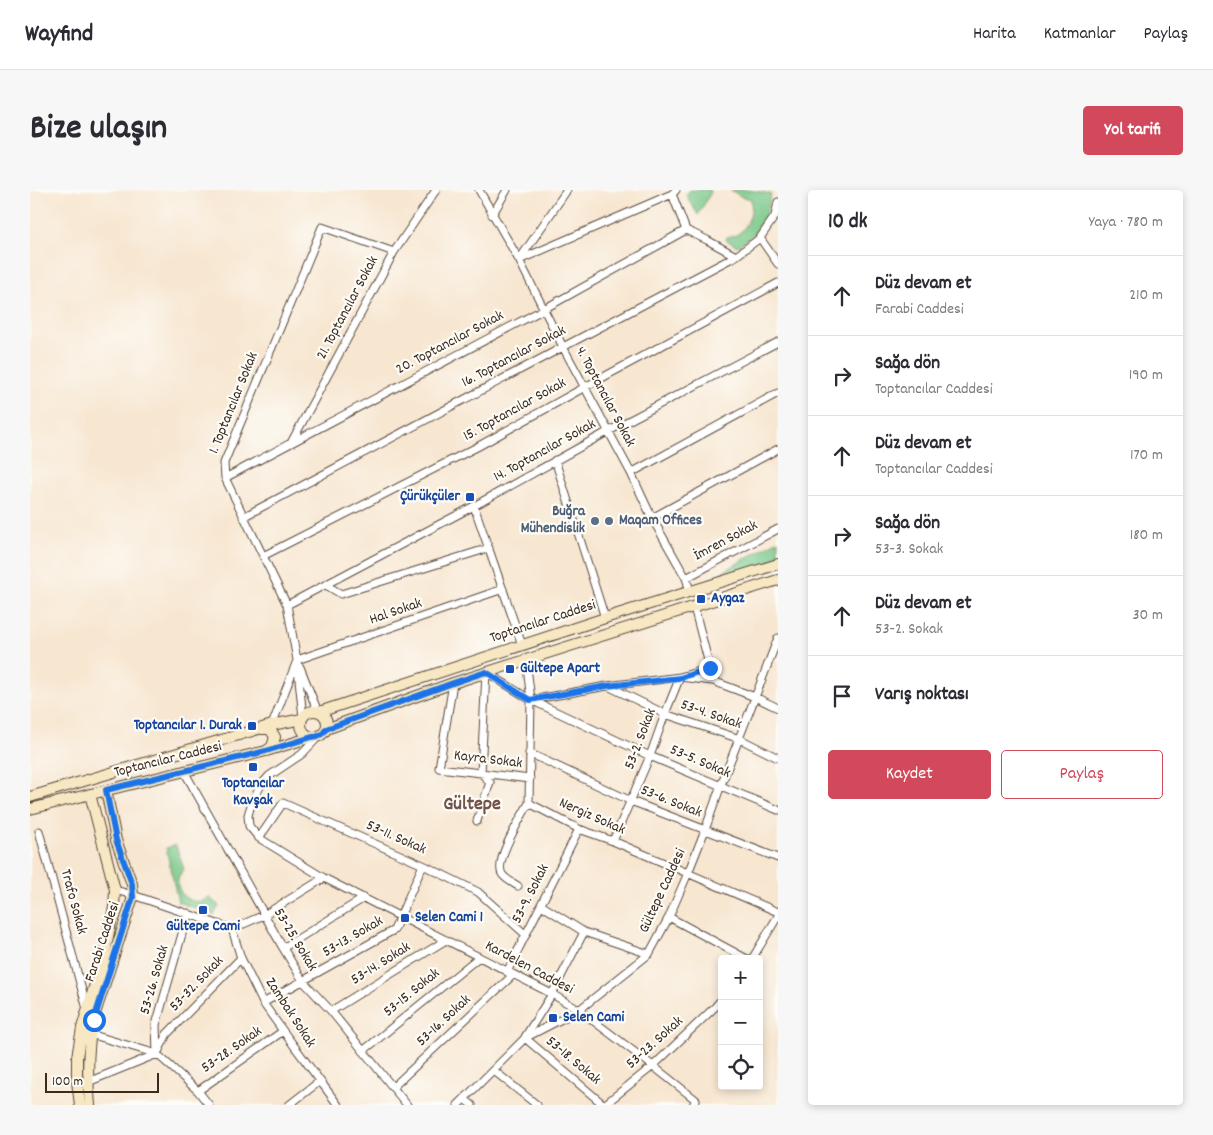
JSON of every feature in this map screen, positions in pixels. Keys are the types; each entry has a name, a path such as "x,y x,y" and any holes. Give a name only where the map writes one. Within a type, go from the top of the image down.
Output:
{"street":[{"name":"21. Toptancılar Sokak","path":"291,443 394,252 436,190"},
{"name":"4. Toptancılar Sokak","path":"479,190 519,260 563,347 609,431 652,518 686,578 690,591"},
{"path":"492,215 507,190"},
{"path":"519,260 567,190"},
{"path":"519,260 674,192 686,230 736,256"},
{"name":"16. Toptancılar Sokak","path":"243,517 736,256 760,238 776,217 778,202"},
{"name":"1. Toptancılar Sokak","path":"302,719 297,660 287,605 225,478 224,462 322,227 394,252"},
{"name":"20. Toptancılar Sokak","path":"225,478 544,309 686,230"},
{"path":"760,238 778,264"},
{"name":"15. Toptancılar Sokak","path":"263,556 476,448 585,387 778,284"},
{"name":"14. Toptancılar Sokak","path":"287,605 778,342"},
{"path":"631,473 778,393"},
{"path":"652,518 778,449"},
{"path":"555,460 605,618"},
{"path":"474,506 522,645"},
{"name":"İmren Sokak","path":"686,578 778,529"},
{"path":"326,585 341,594 488,548"},
{"name":"Toptancılar Caddesi","path":"318,712 605,618 778,564"},
{"name":"Toptancılar Caddesi","path":"30,808 266,751 319,734 453,683 778,580"},
{"name":"Hal Sokak","path":"297,660 503,590"},
{"path":"530,700 607,686 680,678 710,668 694,608"},
{"name":"Gültepe Caddesi","path":"458,1105 525,1038 579,1010 649,954 669,917 688,873 778,638"},
{"path":"518,886 502,876 501,863 511,835 529,803 530,700 526,659"},
{"name":"1. Toptancılar Sokak","path":"297,660 318,712"},
{"path":"272,725 297,660"},
{"path":"477,822 490,782 481,773 486,672"},
{"name":"53-5. Sokak","path":"486,672 530,700 650,756 778,810"},
{"path":"680,678 713,682 755,697 778,708"},
{"name":"53-2. Sokak","path":"613,842 650,756 680,678"},
{"name":"Kayra Sokak","path":"453,683 439,768 530,779"},
{"name":"53-4. Sokak","path":"607,686 665,714 740,739 778,758"},
{"path":"259,838 249,826 248,815 261,785 269,776 302,754 319,734 327,724 324,715 318,712 308,713 302,719 303,730 308,735 319,734"},
{"name":"Toptancılar Caddesi","path":"30,797 261,730 272,725 302,719"},
{"path":"261,730 270,729 275,737 272,747 266,751"},
{"name":"53-6. Sokak","path":"530,752 631,801 778,858"},
{"name":"53-25. Sokak","path":"184,771 282,948 303,981 331,1011 407,1105"},
{"name":"Farabi Caddesi","path":"90,1105 88,1057 90,1034 133,897 132,884 116,840 106,790"},
{"name":"Farabi Caddesi","path":"80,1105 77,1057 87,1009 106,947 114,907 115,890 90,794"},
{"name":"53-11. Sokak","path":"259,838 283,803 423,865 478,892 526,935"},
{"name":"Nergiz Sokak","path":"529,803 579,829 778,912"},
{"name":"53-9. Sokak","path":"510,974 526,935 579,829"},
{"name":"Trafo Sokak","path":"39,832 87,1009"},
{"name":"Kardelen Caddesi","path":"259,838 324,878 552,994 579,1010 653,1066 695,1103"},
{"name":"53-13. Sokak","path":"263,1003 394,930 423,865"},
{"path":"115,890 232,929 264,915 324,878"},
{"path":"282,948 364,898"},
{"path":"541,905 584,932 649,954"},
{"name":"53-26. Sokak","path":"157,1054 156,1025 188,913"},
{"path":"754,955 778,916"},
{"path":"669,917 740,955"},
{"name":"Zambak Sokak","path":"232,929 241,958 263,1003 338,1105"},
{"path":"525,1038 552,994 584,932"},
{"name":"53-14. Sokak","path":"331,1011 446,940"},
{"name":"53-15. Sokak","path":"363,1051 479,957"},
{"name":"53-32. Sokak","path":"157,1054 167,1034 241,958"},
{"name":"53-16. Sokak","path":"393,1087 510,974"},
{"name":"53-23. Sokak","path":"604,1105 653,1066 721,1000"},
{"name":"53-28. Sokak","path":"198,1091 283,1031"},
{"path":"90,1034 157,1054 198,1091 209,1105"},
{"name":"53-18. Sokak","path":"525,1038 604,1105"},
{"path":"88,1082 157,1054"},
{"path":"493,1070 537,1105"},
{"path":"288,1105 320,1081"},
{"path":"464,1099 472,1105"}],"green space":[{"path":"690,190 710,190 710,194 698,215 686,195"},
{"path":"730,190 749,190 771,194 763,222 750,237 737,246 726,240 727,237 738,234 748,222 751,213 751,199 742,197"},
{"path":"778,540 778,560 705,582"},
{"path":"176,845 184,869 178,879 180,891 184,896 193,901 204,900 209,897 219,906 214,915 178,902 166,848"}],"place":[{"name":"Çürükçüler","path":"470,497"},
{"name":"Buğra Mühendislik","path":"595,521"},
{"name":"Maqam Offices","path":"609,521"},
{"name":"Aygaz","path":"701,599"},
{"name":"Gültepe Apart","path":"510,669"},
{"name":"Toptancılar 1. Durak","path":"252,726"},
{"name":"Toptancılar Kavşak","path":"253,767"},
{"name":"Gültepe Cami","path":"203,910"},
{"name":"Selen Cami 1","path":"405,918"},
{"name":"Selen Cami","path":"553,1018"}],"district":[{"name":"Gültepe","path":"472,805"}],"route":[{"path":"94,1020 133,897 132,884 116,840 106,790 316,737 323,734 326,729 486,672 530,700 607,686 680,678 710,668"}]}
